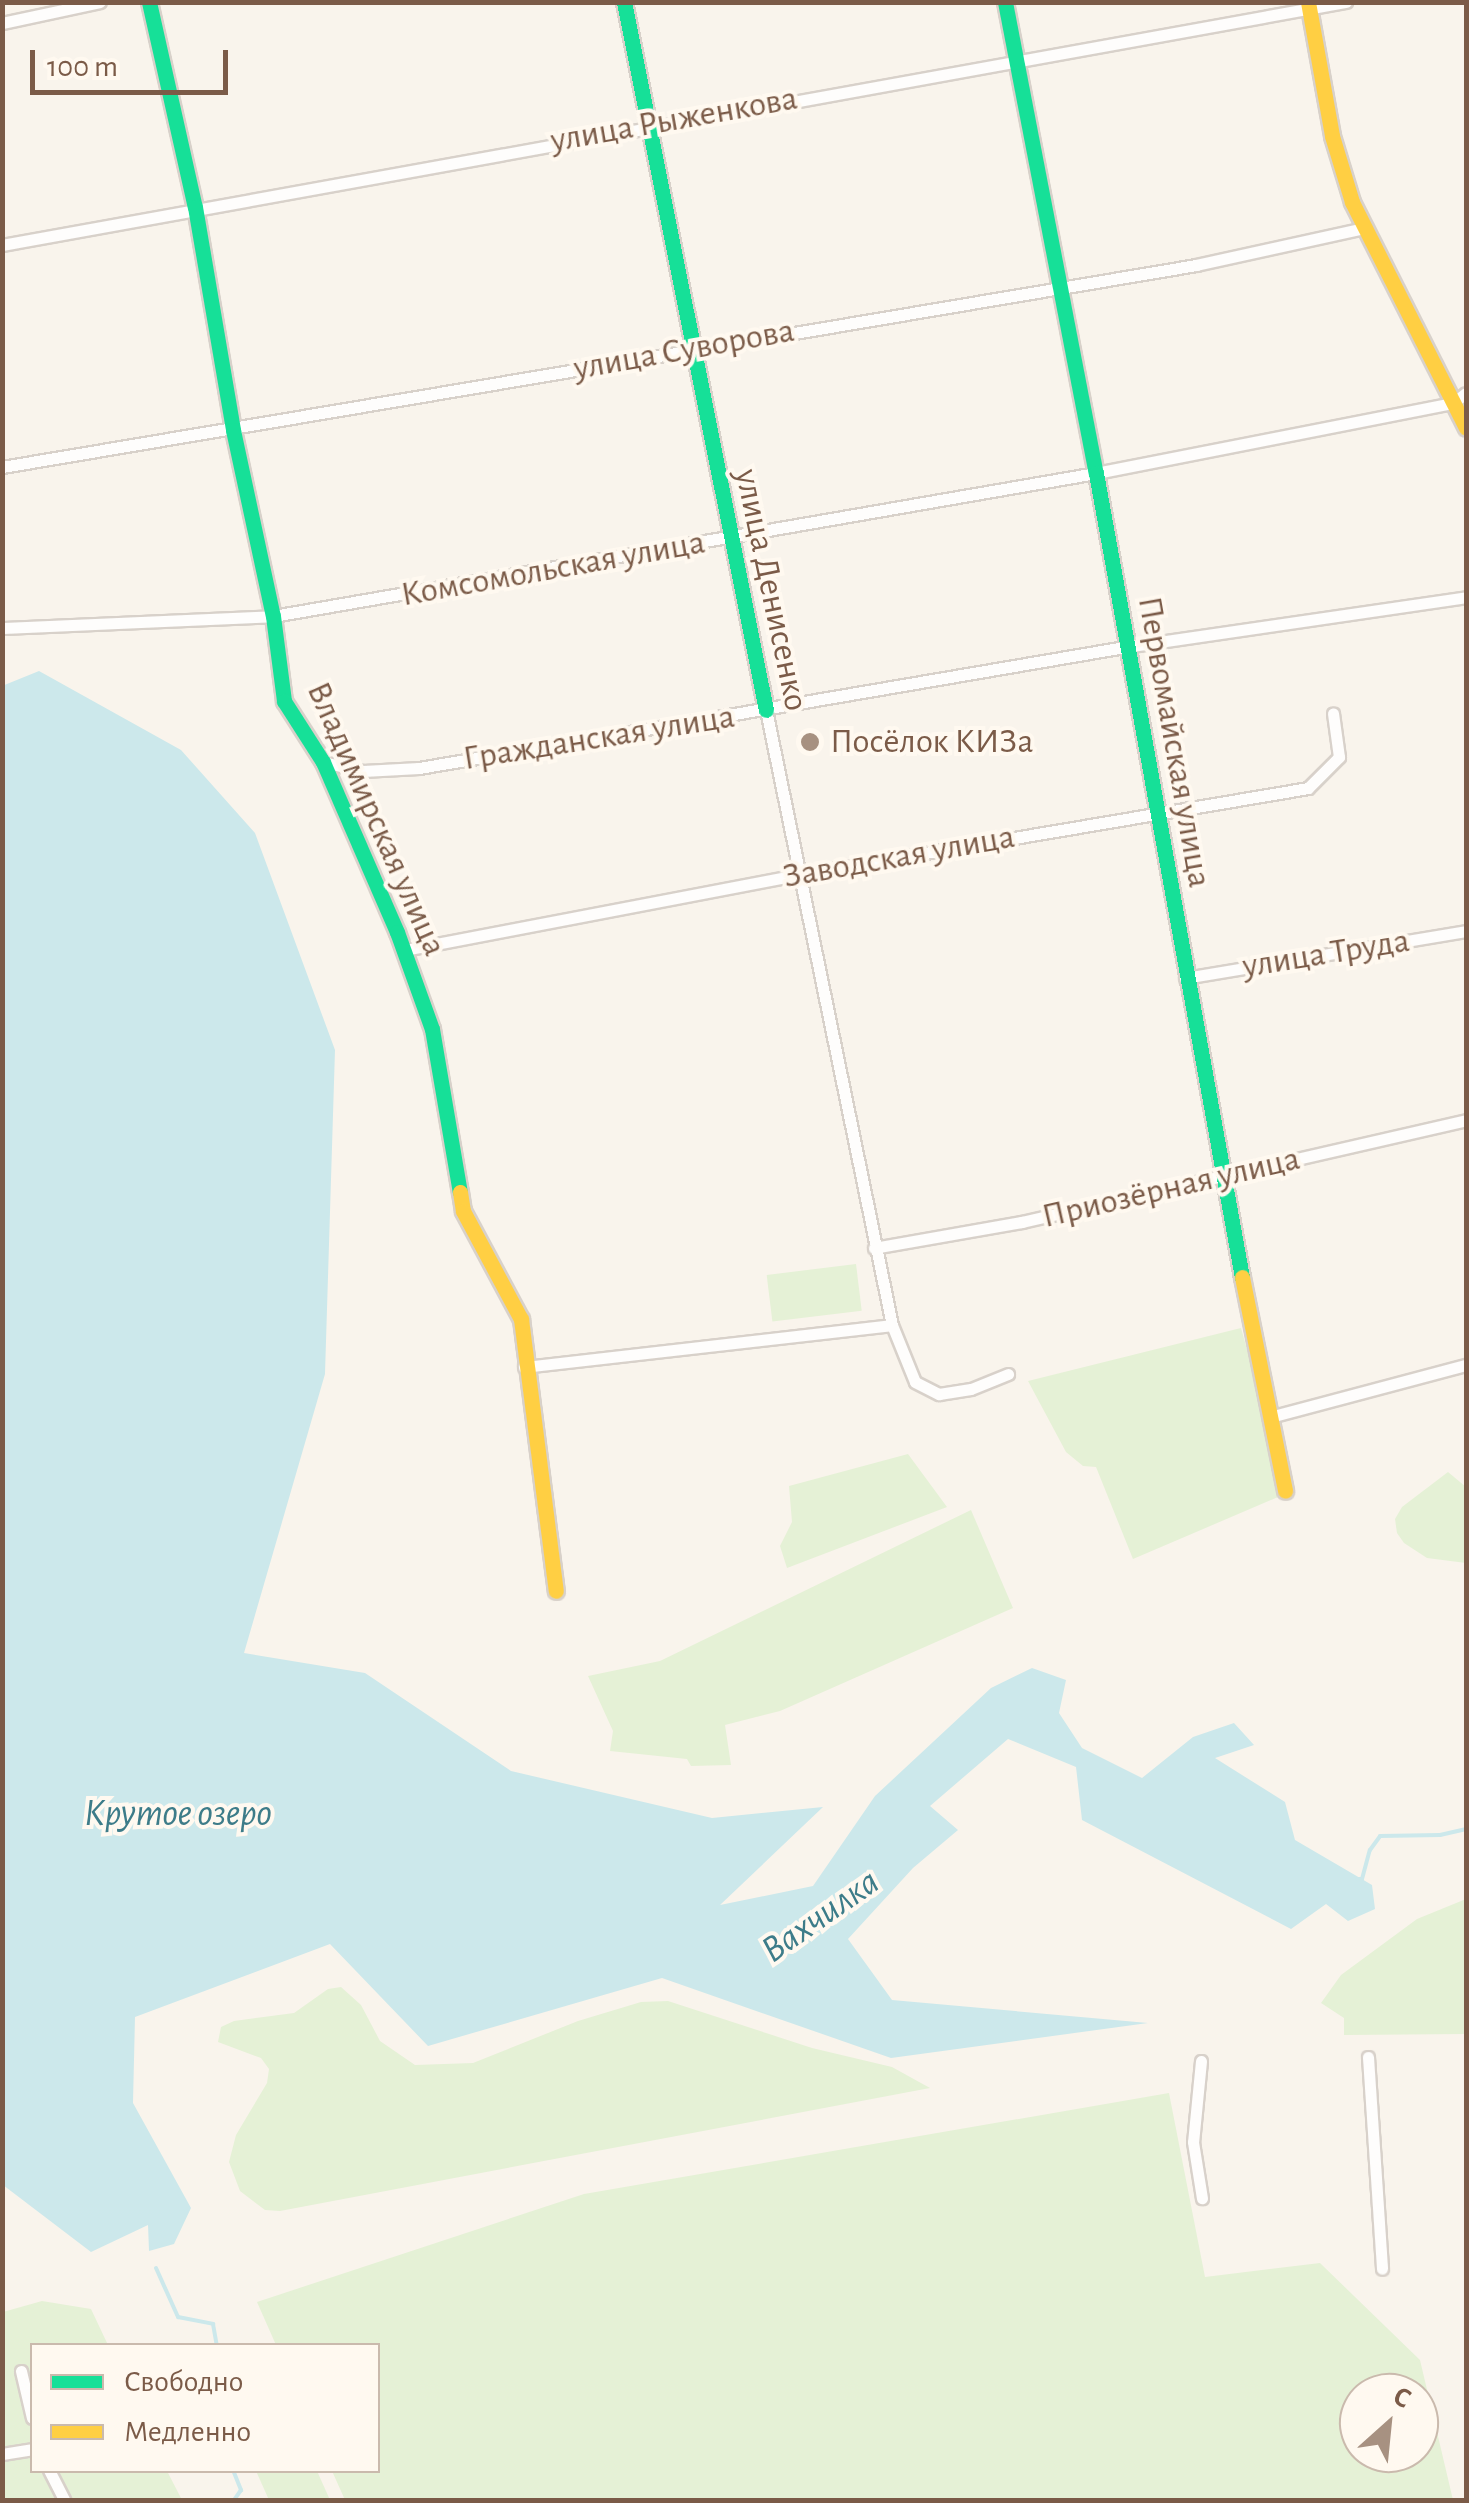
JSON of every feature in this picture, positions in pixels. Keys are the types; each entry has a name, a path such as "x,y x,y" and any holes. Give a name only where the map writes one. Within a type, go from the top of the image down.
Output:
{"street":[{"path":"2,23 100,2"},
{"name":"Владимирская улица","path":"148,2 195,206 233,430 273,616 284,701 323,762 404,950 432,1029 463,1210 521,1320 524,1367 556,1592"},
{"name":"улица Денисенко","path":"624,2 796,875 892,1324 915,1382 940,1394 971,1390 1008,1374"},
{"name":"Первомайская улица","path":"1005,2 1096,473 1221,1176 1285,1492"},
{"name":"улица Рыженкова","path":"2,245 195,206 1346,2"},
{"path":"1308,6 1332,136 1364,228 1460,398 1466,428"},
{"name":"улица Суворова","path":"2,467 1196,265 1364,228"},
{"name":"Комсомольская улица","path":"2,628 273,616 1096,473 1460,398"},
{"name":"Гражданская улица","path":"323,762 363,771 419,768 1125,647 1466,597"},
{"name":"Заводская улица","path":"404,950 796,875 1308,788 1340,757 1333,712"},
{"name":"улица Труда","path":"1185,978 1466,931"},
{"name":"Приозёрная улица","path":"874,1248 1022,1222 1466,1120"},
{"path":"524,1367 892,1324"},
{"path":"1270,1416 1466,1365"},
{"path":"1368,2058 1382,2269"},
{"path":"1200,2061 1193,2142 1202,2198"},
{"path":"20,2371 30,2410"},
{"path":"2,2454 30,2449"},
{"path":"50,2473 64,2500"}],"green space":[{"path":"856,1264 862,1311 772,1322 767,1275"},
{"path":"1241,1328 1264,1410 1278,1497 1133,1559 1096,1467 1083,1466 1066,1452 1028,1381"},
{"path":"908,1454 947,1507 787,1568 780,1546 792,1522 789,1486"},
{"path":"1448,1472 1466,1487 1466,1563 1427,1558 1404,1543 1397,1533 1395,1519 1402,1507"},
{"path":"971,1510 1013,1608 780,1711 725,1725 731,1765 691,1766 687,1759 610,1751 613,1731 588,1676 660,1661"},
{"path":"1466,1899 1466,2034 1344,2035 1344,2018 1321,2003 1341,1975 1417,1919"},
{"path":"341,1987 361,2005 380,2041 415,2065 473,2063 578,2021 641,2002 668,2001 812,2048 892,2067 930,2088 280,2211 265,2210 240,2191 229,2162 236,2135 267,2083 269,2069 261,2058 218,2042 221,2027 234,2021 294,2013 328,1989"},
{"path":"1169,2093 1205,2277 1320,2263 1420,2360 1423,2373 1339,2373 1339,2473 1439,2473 1439,2441 1453,2500 345,2500 333,2473 380,2473 380,2343 275,2343 257,2302 584,2194"},
{"path":"42,2301 91,2309 107,2343 30,2343 30,2473 168,2473 182,2500 3,2500 3,2312"},
{"path":"257,2473 318,2473 330,2500 269,2500"}],"water":[{"name":"Крутое озеро","path":"39,671 181,750 255,833 335,1050 325,1374 244,1653 365,1673 511,1771 712,1818 823,1807 720,1905 813,1886 875,1796 991,1688 1032,1668 1066,1680 1059,1713 1082,1748 1142,1778 1193,1737 1234,1723 1254,1745 1215,1758 1285,1802 1295,1840 1372,1885 1375,1909 1348,1921 1326,1904 1291,1929 1082,1820 1076,1767 1008,1739 930,1806 958,1830 913,1868 848,1939 892,2000 1148,2023 891,2058 662,1978 428,2046 330,1944 135,2017 133,2103 191,2208 174,2244 149,2251 148,2225 91,2252 3,2185 2,686"}],"waterway":[{"name":"Вахчилка","path":"1357,1879 1362,1879 1370,1850 1380,1836 1440,1835 1466,1829"},
{"path":"156,2268 178,2317 213,2324 216,2343"},
{"path":"234,2473 241,2490 234,2500"}],"traffic: fast":[{"path":"149,2 195,207 233,430 273,616 284,701 323,762 397,932 432,1029 460,1192"},
{"path":"624,2 766,710"},
{"path":"1005,2 1096,473 1242,1277"}],"traffic: slow":[{"path":"1308,2 1332,136 1352,202 1466,428"},
{"path":"460,1192 463,1211 521,1319 556,1591"},
{"path":"1242,1277 1285,1491"}],"place":[{"name":"Посёлок КИЗа","path":"810,742"}]}
